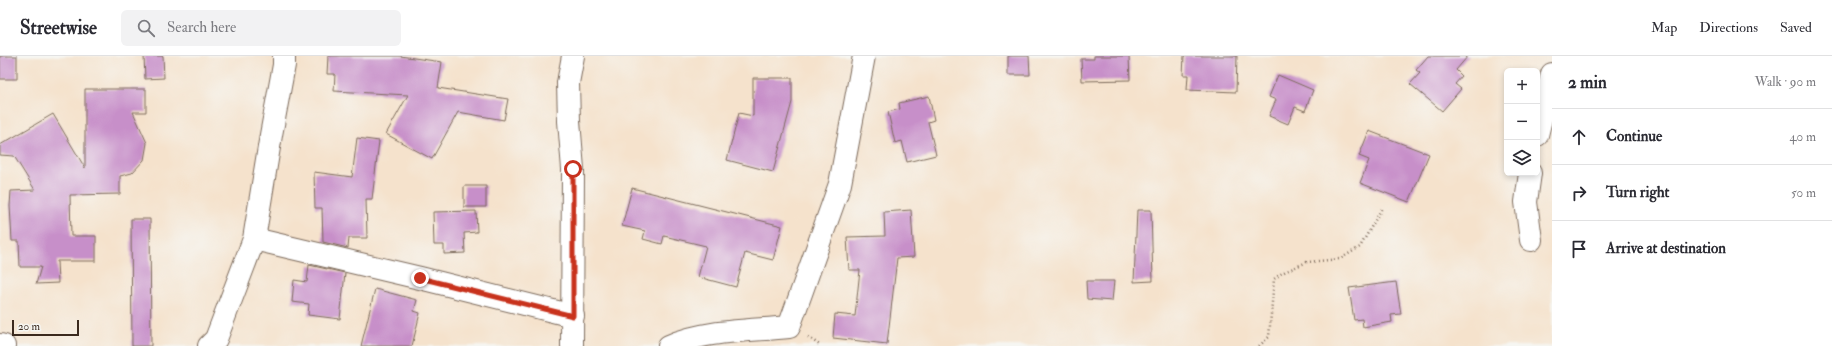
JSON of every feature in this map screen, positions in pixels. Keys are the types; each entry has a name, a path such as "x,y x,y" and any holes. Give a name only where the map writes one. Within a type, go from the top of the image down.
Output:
{"street":[{"path":"214,344 254,239 284,65 284,56"},
{"path":"572,346 573,169 568,121 568,83 573,56"},
{"path":"669,346 688,339 708,335 789,326 840,184 864,56"},
{"path":"1540,123 1552,74"},
{"path":"1530,176 1526,202 1531,240"},
{"path":"254,239 573,316"},
{"path":"0,345 4,346"}],"path":[{"path":"1259,346 1270,337 1274,279 1282,273 1307,262 1340,259 1360,247 1382,208"}],"building":[{"path":"0,56 17,56 17,79 0,79"},
{"path":"144,56 163,56 164,78 145,79"},
{"path":"328,56 400,56 442,62 438,88 508,99 504,120 458,112 432,159 386,134 408,95 334,91 335,74 327,74"},
{"path":"1008,56 1029,56 1030,75 1008,75"},
{"path":"1094,56 1129,56 1130,80 1082,81 1081,59 1094,59"},
{"path":"1184,56 1237,56 1236,92 1187,90 1188,75 1183,75"},
{"path":"1428,56 1468,56 1456,70 1462,76 1455,84 1461,89 1442,111 1410,84 1420,73 1416,70"},
{"path":"1278,75 1313,90 1305,111 1295,107 1288,124 1269,116 1276,100 1269,97"},
{"path":"753,78 792,78 792,102 773,172 727,160 739,113 753,116"},
{"path":"85,89 146,89 146,112 133,112 147,143 144,160 132,173 120,176 120,194 70,195 71,236 96,236 96,261 57,261 58,283 36,284 41,267 20,267 19,241 12,241 10,206 11,191 35,190 14,156 0,155 0,145 53,114 85,168"},
{"path":"929,96 934,120 928,122 936,155 907,162 902,141 895,143 888,112 900,109 899,103"},
{"path":"1369,131 1429,154 1409,202 1360,183 1369,160 1359,156"},
{"path":"357,138 379,141 372,199 366,199 367,238 349,238 348,248 323,242 322,208 315,208 314,172 352,177"},
{"path":"464,186 486,186 486,207 464,207"},
{"path":"632,188 782,226 773,260 745,253 736,287 698,277 706,246 664,236 662,244 643,239 645,231 622,226"},
{"path":"911,210 914,257 897,258 887,344 833,338 835,314 855,316 860,270 849,270 847,237 885,236 884,212"},
{"path":"1137,210 1151,210 1153,281 1134,282"},
{"path":"476,211 477,232 464,233 465,253 444,254 444,245 434,245 433,212"},
{"path":"131,219 150,219 151,346 132,346"},
{"path":"309,265 345,273 340,319 308,315 309,304 292,302 294,280 307,282"},
{"path":"1086,281 1114,281 1112,301 1087,299"},
{"path":"1396,282 1401,314 1391,315 1392,322 1363,327 1362,319 1354,320 1349,288"},
{"path":"375,289 417,300 414,311 420,313 412,346 361,346"}],"route":[{"path":"420,278 573,316 573,169"}]}
